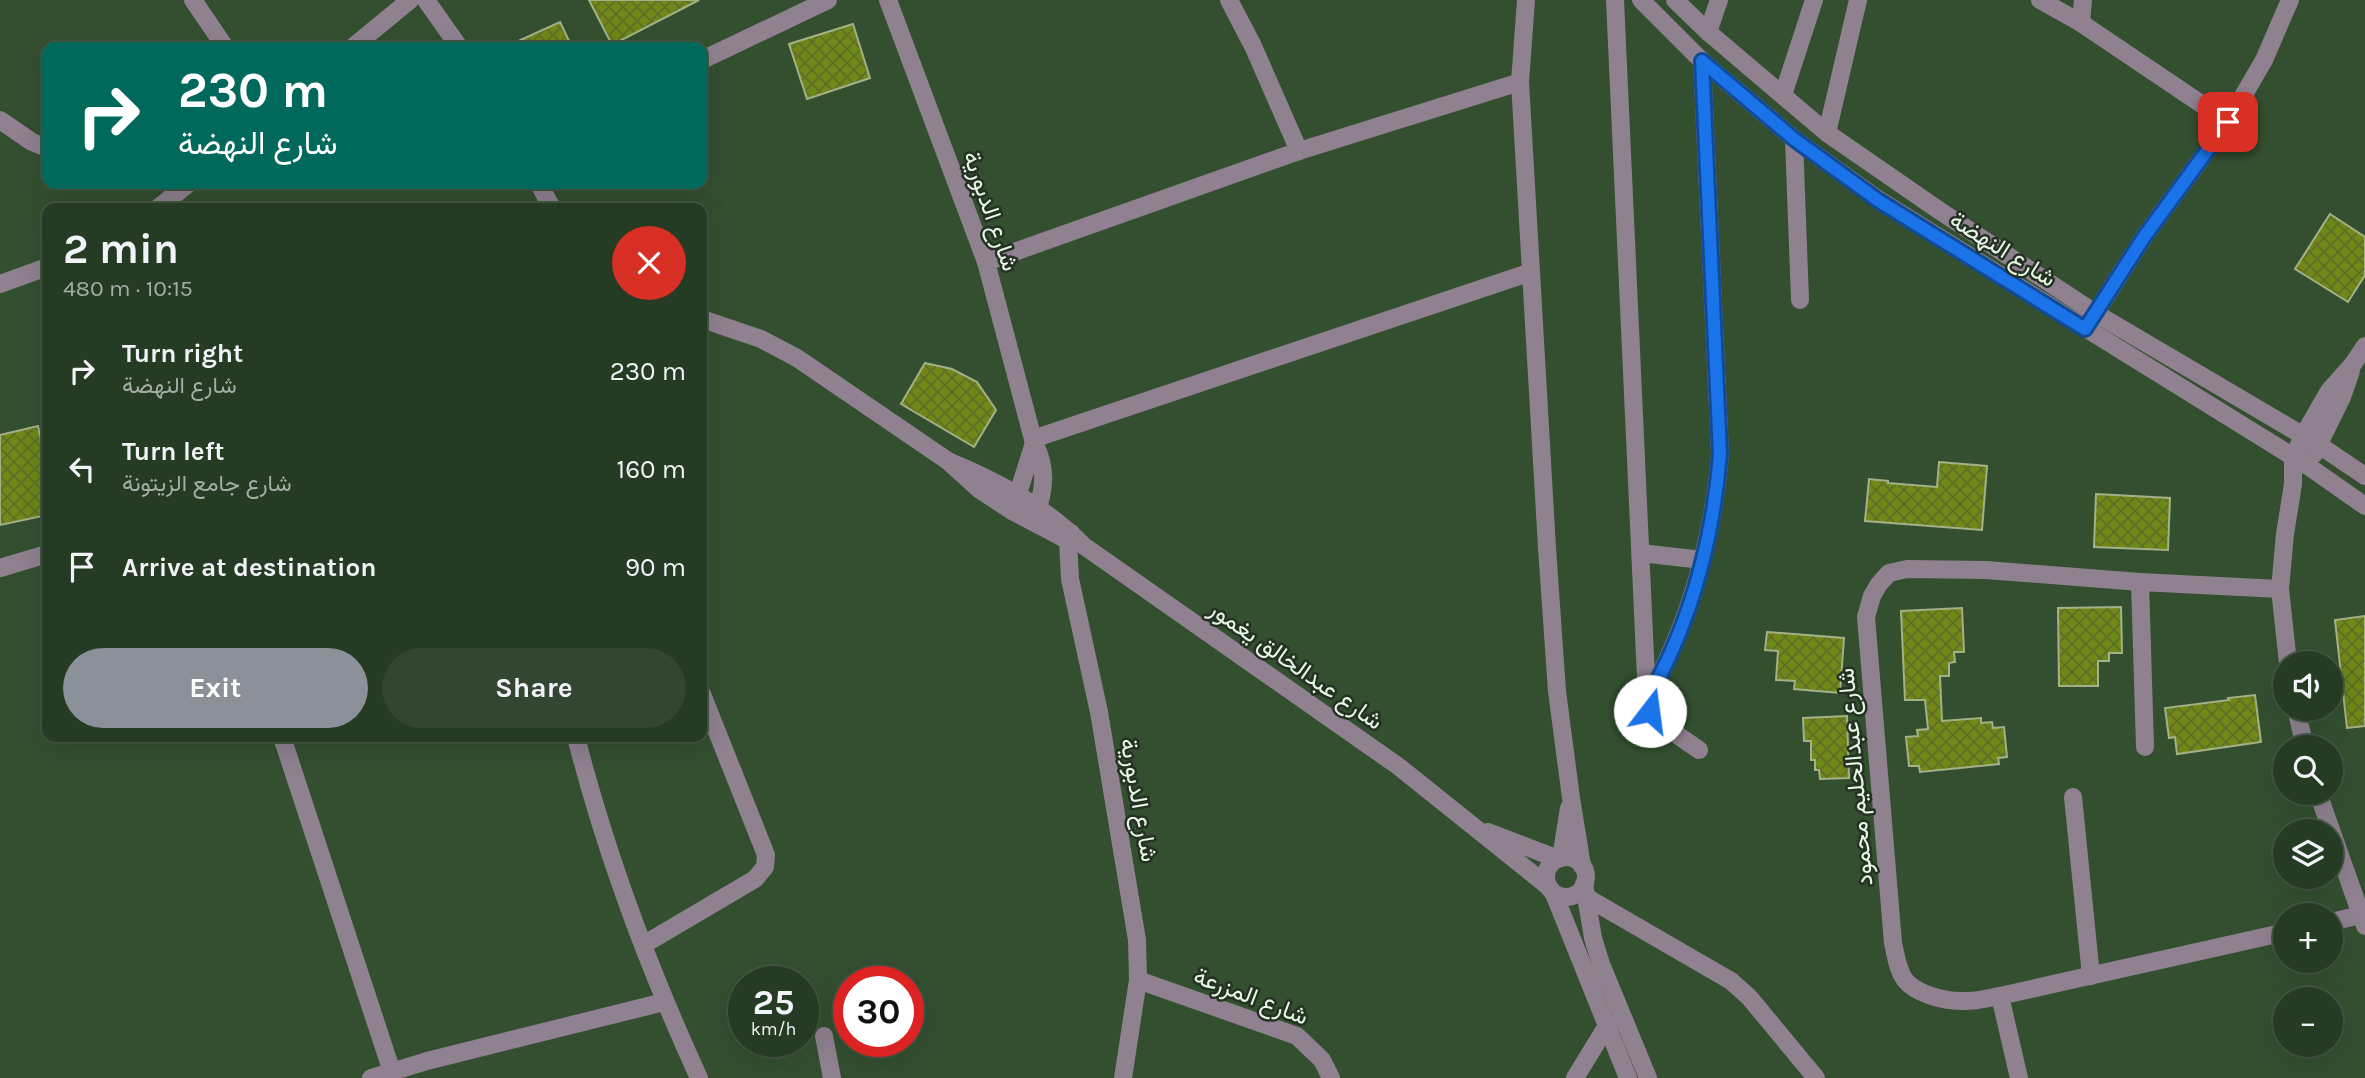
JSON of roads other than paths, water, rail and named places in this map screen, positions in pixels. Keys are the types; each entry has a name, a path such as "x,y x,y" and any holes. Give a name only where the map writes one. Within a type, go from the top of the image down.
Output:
{"street":[{"path":"193,0 222,42"},
{"path":"359,42 410,0"},
{"path":"426,0 455,42"},
{"path":"707,58 828,0"},
{"name":"شارع الدبورية","path":"888,0 986,262 1045,479 1036,514"},
{"path":"1229,0 1253,46 1299,151"},
{"path":"1526,0 1520,82 1557,691 1593,938 1648,1078"},
{"path":"1615,0 1647,700 1656,720 1699,750"},
{"name":"شارع النهضة","path":"1641,0 1702,61 1794,139 1879,201 2090,321 2311,440 2365,476"},
{"name":"شارع النهضة","path":"1675,0 1708,32 1827,133 2090,321 2365,506"},
{"path":"1708,32 1719,0"},
{"path":"1783,95 1814,0"},
{"path":"1827,133 1858,0"},
{"path":"2040,0 2081,23 2228,122"},
{"path":"2081,23 2083,0"},
{"path":"2090,321 2144,237 2228,122 2264,61 2290,0"},
{"path":"1647,700 1666,667 1681,632 1711,525 1720,454 1702,61"},
{"path":"986,262 1299,151 1520,82"},
{"path":"0,120 42,146"},
{"path":"1794,139 1800,300"},
{"path":"164,203 182,189"},
{"path":"0,284 42,269"},
{"path":"1015,503 1034,441 1531,272"},
{"name":"شارع عبدالخالق يغمور","path":"707,321 761,339 797,358 948,461 980,490 1036,514 1398,766 1478,828 1551,890"},
{"path":"2287,651 2280,589 2293,484 2311,440 2342,397 2353,364 2365,346"},
{"name":"شارع الدبورية","path":"1074,540 1070,579 1099,712 1137,940 1138,980 1123,1078"},
{"path":"1641,553 1702,560"},
{"path":"0,568 42,555"},
{"name":"شارع عبدالحليم محمود","path":"2273,935 1964,1002 1949,1000 1912,987 1904,979 1897,965 1892,929 1867,631 1868,606 1879,584 1889,573 1907,569 1986,570 2280,589"},
{"path":"2140,582 2145,747"},
{"path":"643,944 755,879 765,867 766,855 707,707"},
{"path":"284,742 392,1072"},
{"path":"577,742 603,832 643,944 664,1002 699,1078"},
{"path":"1560,858 1571,797"},
{"path":"2073,797 2091,976"},
{"path":"2322,805 2364,918 2343,921"},
{"name":"شارع عبدالخالق يغمور","path":"1478,828 1560,858"},
{"path":"1628,1078 1608,1024 1546,881 1548,868 1560,858 1571,858 1584,883 1731,981 1749,997 1816,1078"},
{"path":"1551,890 1563,897 1572,896 1579,892 1584,883"},
{"name":"شارع المزرعة","path":"1138,980 1297,1036 1322,1060 1331,1078"},
{"path":"2000,996 2019,1078"},
{"path":"371,1078 392,1072 427,1069 664,1002"},
{"path":"1575,1078 1608,1024"},
{"path":"824,1036 832,1078"}]}
